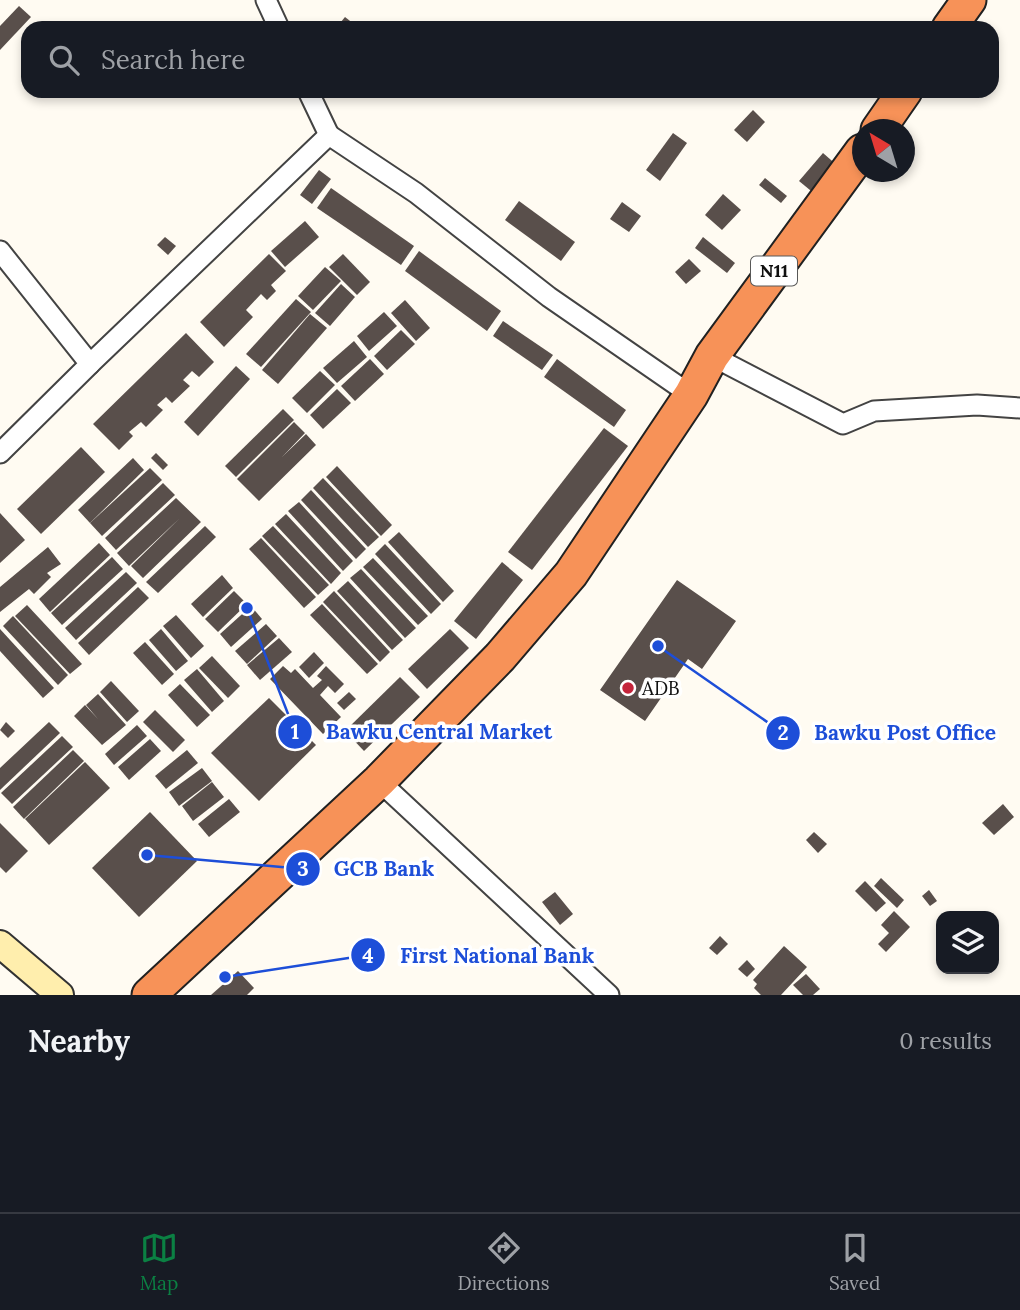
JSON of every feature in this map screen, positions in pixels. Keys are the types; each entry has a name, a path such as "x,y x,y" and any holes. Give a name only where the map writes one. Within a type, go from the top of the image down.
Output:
{"highway":[{"path":"954,21 968,0"},
{"path":"886,119 900,98"},
{"name":"N11","path":"149,995 379,781 500,657 571,574 691,395 712,356 852,166"}],"street":[{"path":"266,0 276,21"},
{"path":"311,98 329,135 416,193 550,297 691,395"},
{"path":"0,453 329,135"},
{"path":"0,251 90,364"},
{"path":"712,356 843,424 874,411 977,405 1020,408"},
{"path":"379,781 610,995"},
{"path":"0,944 61,995"}],"building":[{"path":"19,6 31,17 27,21 21,21 21,28 0,50 0,26"},
{"path":"753,110 765,122 747,142 734,130"},
{"path":"673,133 687,143 660,181 646,170"},
{"path":"823,153 839,167 816,195 799,181"},
{"path":"319,170 331,179 312,204 300,195"},
{"path":"765,178 787,196 781,203 759,185"},
{"path":"331,188 414,246 401,265 317,208"},
{"path":"723,194 741,210 722,230 705,215"},
{"path":"519,201 575,242 561,261 505,220"},
{"path":"622,202 641,216 629,232 610,219"},
{"path":"305,221 319,237 285,267 271,251"},
{"path":"165,237 176,246 168,255 157,245"},
{"path":"703,237 735,263 727,273 695,248"},
{"path":"419,251 501,311 487,331 405,271"},
{"path":"269,254 286,271 271,285 276,291 267,300 261,294 246,310 253,317 224,347 200,322"},
{"path":"343,254 370,282 357,295 329,267"},
{"path":"689,259 701,271 686,284 675,272"},
{"path":"325,267 341,281 313,310 298,296"},
{"path":"341,284 355,297 330,326 315,313"},
{"path":"296,299 311,312 261,367 246,354"},
{"path":"405,300 430,328 416,341 391,313"},
{"path":"384,312 397,326 369,351 357,336"},
{"path":"310,314 327,328 278,384 262,370"},
{"path":"503,321 553,355 542,370 493,336"},
{"path":"401,330 415,344 387,370 374,356"},
{"path":"186,333 214,362 199,377 192,371 183,380 190,386 172,403 166,397 157,405 163,410 146,427 141,422 129,432 133,436 119,450 93,424"},
{"path":"354,341 367,357 337,383 323,368"},
{"path":"370,359 384,374 355,401 341,386"},
{"path":"557,359 626,410 614,427 544,377"},
{"path":"236,366 250,379 198,436 184,422"},
{"path":"320,371 335,385 307,413 292,398"},
{"path":"337,389 351,403 323,429 310,415"},
{"path":"283,409 294,420 236,477 225,466"},
{"path":"294,422 305,433 282,457 306,434 316,445 259,501 237,479"},
{"path":"604,428 628,446 532,570 508,552"},
{"path":"81,447 105,472 41,534 17,509"},
{"path":"156,453 168,465 163,470 151,458"},
{"path":"133,458 144,470 90,523 78,510"},
{"path":"337,466 392,525 381,536 326,477"},
{"path":"150,468 162,480 102,536 90,523"},
{"path":"323,478 379,537 368,547 313,488"},
{"path":"163,483 175,495 116,550 105,538"},
{"path":"311,490 366,549 356,559 301,500"},
{"path":"176,498 201,522 143,578 131,566 180,518 129,566 117,553"},
{"path":"299,502 353,561 343,571 288,511"},
{"path":"0,513 25,540 0,563"},
{"path":"286,514 341,573 331,584 275,524"},
{"path":"205,526 216,537 158,593 146,582"},
{"path":"273,526 329,585 318,595 262,536"},
{"path":"399,532 454,591 443,602 388,542"},
{"path":"261,538 316,597 304,608 249,549"},
{"path":"99,543 110,555 50,612 39,599"},
{"path":"385,544 441,604 431,614 375,554"},
{"path":"48,547 61,564 47,573 51,577 34,594 29,589 0,612 0,587"},
{"path":"112,557 123,569 62,625 51,613"},
{"path":"373,558 428,616 418,625 363,567"},
{"path":"502,562 523,580 476,639 454,621"},
{"path":"361,569 416,628 405,638 350,578"},
{"path":"126,572 137,583 76,640 65,628"},
{"path":"222,575 233,588 203,617 191,604"},
{"path":"677,580 736,621 702,669 688,659 645,721 600,690"},
{"path":"348,581 403,640 392,650 337,591"},
{"path":"138,587 149,598 89,655 78,643"},
{"path":"234,591 247,604 218,632 205,619"},
{"path":"334,591 390,652 380,662 323,602"},
{"path":"322,604 378,664 367,674 310,615"},
{"path":"27,605 82,664 70,674 15,616"},
{"path":"251,606 262,619 231,647 220,634"},
{"path":"176,615 204,646 191,658 163,626"},
{"path":"13,616 68,675 58,685 3,626"},
{"path":"266,624 277,636 247,664 235,651"},
{"path":"0,629 54,688 43,698 0,651"},
{"path":"161,629 188,661 176,671 149,640"},
{"path":"450,629 469,648 427,689 408,669"},
{"path":"279,638 292,652 260,680 247,665"},
{"path":"145,642 174,674 162,685 133,653"},
{"path":"314,652 324,663 309,678 299,667"},
{"path":"212,656 240,686 228,698 199,668"},
{"path":"283,666 291,673 295,669 313,688 322,680 317,676 326,666 344,684 335,693 328,686 320,695 341,717 323,734 270,679"},
{"path":"197,669 224,701 212,712 184,680"},
{"path":"400,677 420,697 364,751 345,731"},
{"path":"111,681 139,711 127,722 100,692"},
{"path":"180,684 210,715 197,727 168,695"},
{"path":"349,692 356,699 344,710 337,703"},
{"path":"98,694 126,725 102,745 74,716 85,705 98,719 86,705"},
{"path":"269,698 316,745 259,801 211,753"},
{"path":"155,710 185,740 173,752 143,722"},
{"path":"6,722 15,731 8,738 0,730"},
{"path":"49,722 60,733 0,790 0,768"},
{"path":"137,725 147,736 114,765 105,754"},
{"path":"62,736 73,747 12,804 1,793"},
{"path":"150,739 161,751 129,780 118,767"},
{"path":"73,750 84,761 24,819 13,807"},
{"path":"187,750 198,763 166,789 155,776"},
{"path":"85,762 110,788 49,845 25,819"},
{"path":"202,768 212,781 179,806 169,792"},
{"path":"212,782 224,797 193,821 182,806"},
{"path":"229,799 240,812 209,837 198,824"},
{"path":"1003,804 1014,817 994,835 982,823"},
{"path":"150,812 197,861 139,917 92,868"},
{"path":"0,823 28,851 6,873 0,867"},
{"path":"814,832 827,844 818,853 806,840"},
{"path":"881,878 904,900 897,908 874,886"},
{"path":"865,881 886,903 876,912 855,891"},
{"path":"929,890 937,901 930,906 922,896"},
{"path":"555,892 573,914 560,925 542,902"},
{"path":"894,911 910,927 886,952 878,944 889,933 881,925"},
{"path":"720,936 728,944 717,955 709,948"},
{"path":"784,946 807,967 781,995 761,995 754,988 757,984 753,980"},
{"path":"747,960 755,969 747,977 738,969"},
{"path":"238,971 254,988 247,995 211,995"},
{"path":"806,974 820,989 813,995 803,995 793,985"}],"place":[{"name":"Bawku Central Market","path":"247,608"},
{"name":"Bawku Post Office","path":"658,646"},
{"name":"ADB","path":"628,688"},
{"name":"GCB Bank","path":"147,855"},
{"name":"First National Bank","path":"225,977"}]}
